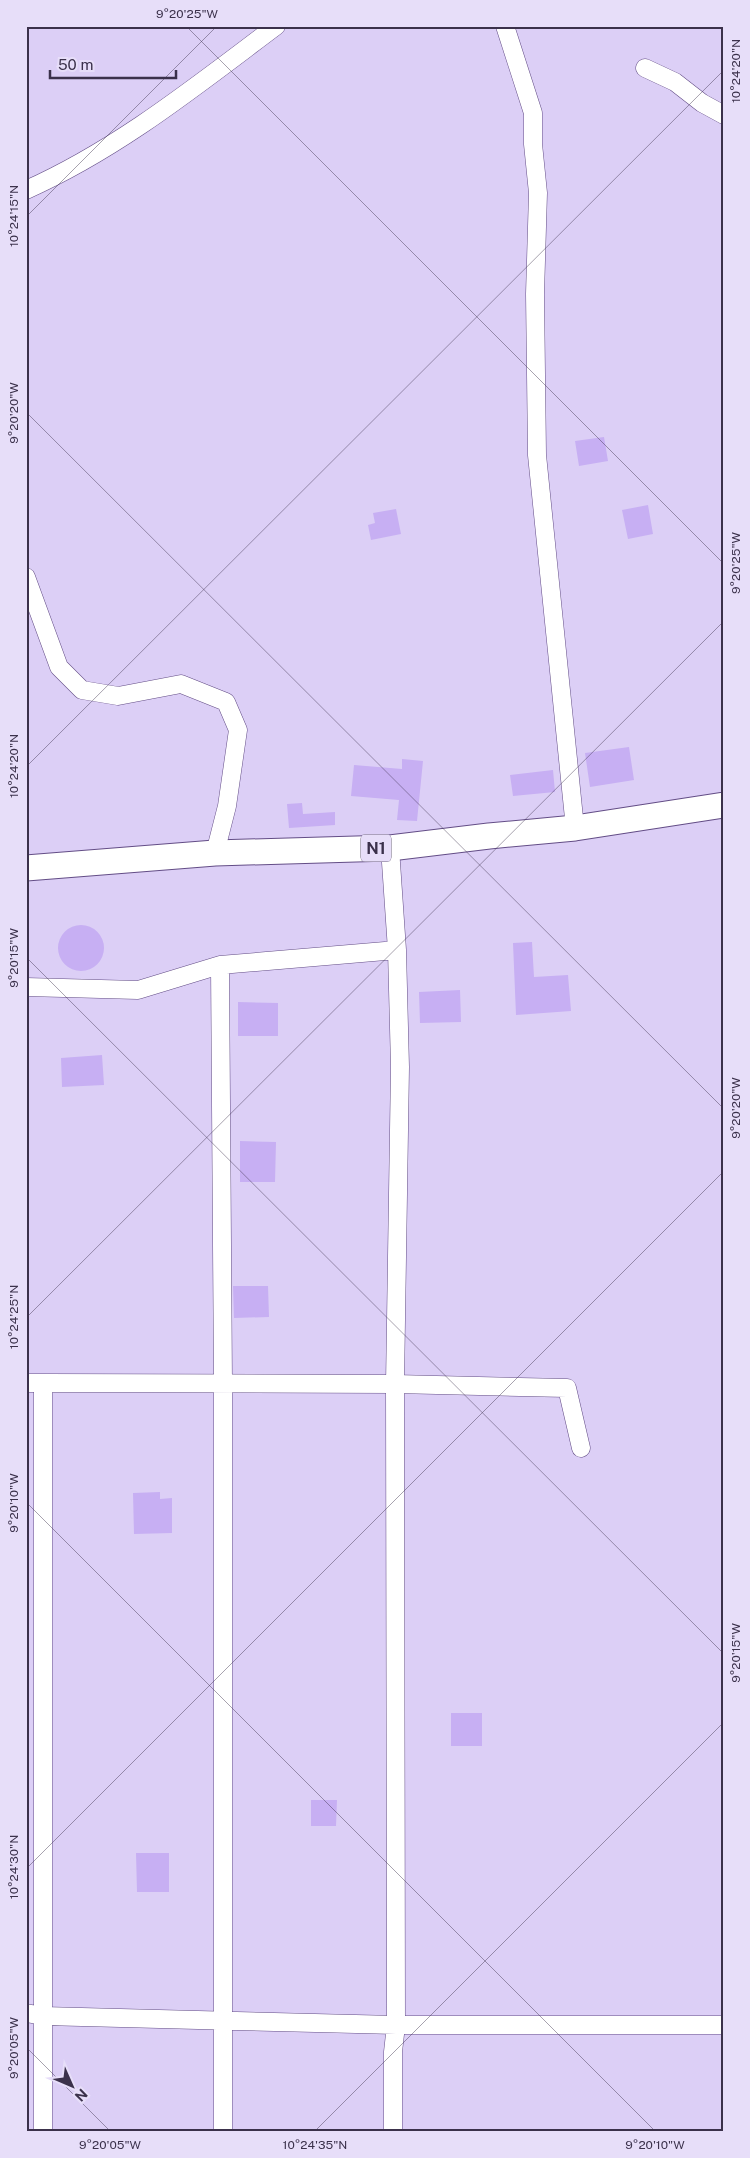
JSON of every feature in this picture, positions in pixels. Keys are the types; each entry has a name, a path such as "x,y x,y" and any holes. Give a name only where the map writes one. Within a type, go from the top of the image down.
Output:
{"highway":[{"name":"N1","path":"26,868 215,853 390,848 575,828 724,805"}],"street":[{"path":"26,190 60,175 156,118 276,26"},
{"path":"505,26 533,113 533,144 538,193 535,294 537,454 575,828"},
{"path":"645,68 675,82 702,102 724,115"},
{"path":"26,577 59,667 82,690 118,696 181,684 226,702 238,730 227,806 215,853"},
{"path":"390,848 397,950 400,1067 395,1384 396,2025 393,2052 393,2132"},
{"path":"26,988 138,990 220,965 397,950"},
{"path":"220,965 223,1384 223,2132"},
{"path":"43,2132 35,2015 34,1383 395,1384 567,1388 581,1448"},
{"path":"35,2015 396,2025 724,2025"}],"building":[{"path":"604,437 608,461 579,466 575,441"},
{"path":"648,505 653,534 628,539 622,510"},
{"path":"396,509 401,534 371,540 368,525 375,523 373,513"},
{"path":"629,747 634,780 590,787 585,753"},
{"path":"402,759 423,761 417,821 397,820 399,800 351,796 354,765 402,769"},
{"path":"553,770 555,792 513,796 510,775"},
{"path":"302,803 303,814 335,812 335,825 289,828 287,804"},
{"path":"81,925 94,929 100,935 104,948 100,961 94,967 81,971 68,967 62,961 58,948 62,935 68,929"},
{"path":"532,942 534,977 568,975 571,1011 516,1015 513,943"},
{"path":"460,990 461,1022 420,1023 419,992"},
{"path":"238,1002 278,1003 278,1036 238,1036"},
{"path":"102,1055 104,1085 62,1087 61,1058"},
{"path":"240,1141 276,1142 275,1182 240,1182"},
{"path":"233,1286 268,1286 269,1317 234,1318"},
{"path":"160,1492 160,1499 172,1498 172,1533 134,1534 133,1493"},
{"path":"451,1713 482,1713 482,1746 451,1746"},
{"path":"311,1800 337,1800 336,1826 311,1826"},
{"path":"136,1853 169,1853 169,1892 137,1892"}]}
